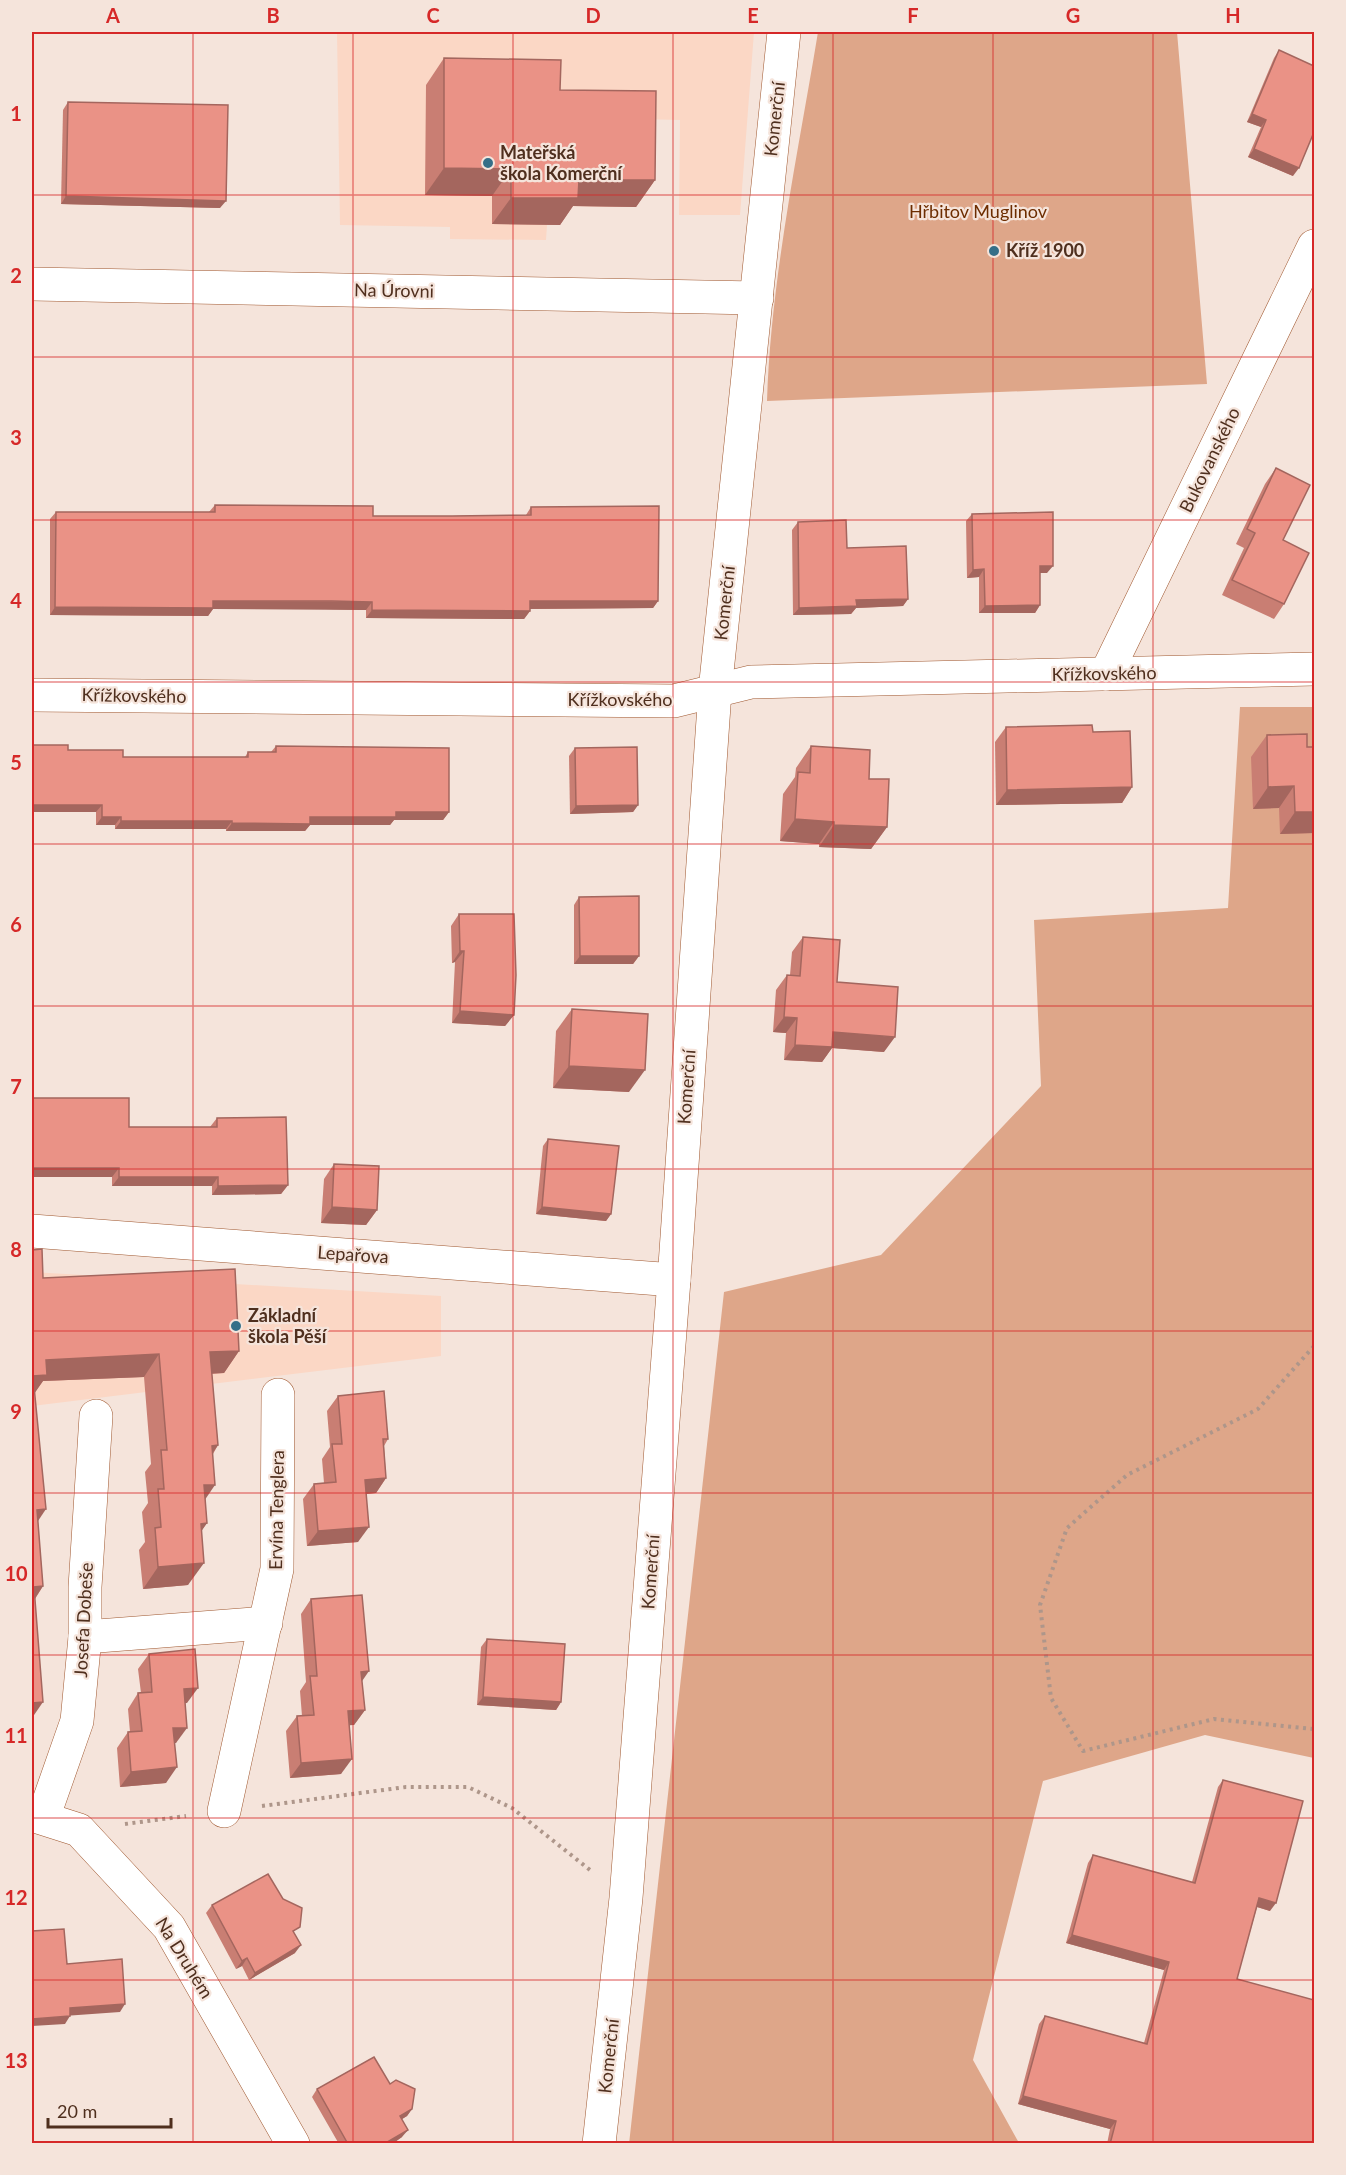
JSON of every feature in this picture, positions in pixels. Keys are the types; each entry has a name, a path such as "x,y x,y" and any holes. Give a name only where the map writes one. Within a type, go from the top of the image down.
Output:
{"street":[{"name":"Komerční","path":"599,2144 626,1898 674,1280 715,692 784,32"},
{"name":"Bukovanského","path":"1106,674 1314,246"},
{"name":"Na Úrovni","path":"32,284 757,298"},
{"name":"Křížkovského","path":"32,695 674,701 751,682 1314,669"},
{"name":"Lepařova","path":"32,1231 674,1280"},
{"name":"Ervína Tenglera","path":"224,1811 277,1569 278,1395"},
{"name":"Josefa Dobeše","path":"37,1816 77,1721 85,1637 85,1587 96,1416"},
{"path":"85,1637 266,1623"},
{"name":"Na Druhém","path":"37,1816 79,1830 169,1927 293,2144"}],"path":[{"path":"1314,1346 1258,1409 1127,1475 1067,1528 1040,1605 1052,1698 1083,1751 1214,1719 1314,1729"},
{"path":"79,1830 406,1787 468,1787 512,1808 626,1898"}],"shaded area":[{"name":"Mateřská škola Komerční","path":"337,32 754,32 740,215 679,215 680,120 638,119 636,207 561,206 560,225 547,225 546,240 450,239 450,227 340,225"},
{"name":"Základní škola Pěší","path":"32,1272 441,1296 441,1356 32,1406"}],"green space":[{"name":"Hřbitov Muglinov","path":"818,32 1177,32 1207,384 767,401 780,262"},
{"path":"1240,707 1314,707 1314,1758 1205,1735 1043,1781 973,2060 1019,2143 629,2144 724,1292 881,1255 1041,1086 1034,920 1228,908"}],"building":[{"path":"1279,50 1314,66 1314,132 1299,168 1254,149 1266,120 1252,114"},
{"path":"444,58 561,60 560,90 656,91 655,180 579,180 578,198 511,198 511,169 444,168"},
{"path":"68,102 228,105 226,201 66,196"},
{"path":"1276,468 1310,485 1283,540 1309,553 1284,604 1232,580 1255,533 1247,529"},
{"path":"215,505 373,506 373,516 531,515 531,507 659,506 658,601 530,601 530,611 372,610 372,602 332,601 213,601 213,608 55,607 56,512 215,512"},
{"path":"1053,512 1053,566 1040,566 1040,605 985,606 984,569 973,570 972,514"},
{"path":"846,520 847,548 906,546 908,599 856,600 857,606 799,608 798,522"},
{"path":"1092,725 1093,732 1130,731 1132,787 1007,790 1006,727"},
{"path":"1307,734 1307,747 1314,747 1314,812 1295,812 1294,786 1268,787 1267,735"},
{"path":"32,745 68,745 68,750 123,750 123,757 248,757 248,752 276,752 276,746 449,748 449,812 396,812 396,817 310,817 310,824 121,821 121,817 102,817 102,805 32,805"},
{"path":"811,746 870,750 869,779 889,779 887,827 834,825 834,822 795,819 798,772 810,773"},
{"path":"637,747 638,805 576,806 575,748"},
{"path":"639,896 639,956 580,956 579,897"},
{"path":"459,914 514,914 516,975 514,1015 460,1011 464,951 460,951"},
{"path":"803,937 840,940 837,982 898,987 895,1037 833,1032 832,1047 795,1045 797,1018 784,1017 787,975 800,976"},
{"path":"572,1009 648,1014 645,1070 569,1066"},
{"path":"32,1098 129,1098 129,1127 217,1127 217,1118 286,1117 288,1185 218,1186 218,1177 119,1177 119,1168 32,1168"},
{"path":"548,1139 619,1146 611,1214 542,1207"},
{"path":"334,1164 379,1166 377,1210 332,1207"},
{"path":"42,1249 43,1278 235,1269 239,1351 210,1352 218,1445 212,1446 215,1485 204,1485 207,1523 201,1524 204,1563 158,1567 155,1528 161,1527 158,1489 164,1489 161,1450 167,1450 159,1354 46,1360 47,1375 33,1376 46,1509 37,1510 43,1586 34,1587 43,1702 32,1703 32,1250"},
{"path":"384,1391 388,1439 383,1439 386,1478 365,1480 369,1527 318,1531 314,1484 336,1482 332,1444 342,1444 338,1396"},
{"path":"362,1595 369,1671 361,1672 365,1710 348,1711 352,1759 301,1763 297,1716 314,1715 310,1676 317,1676 311,1599"},
{"path":"487,1639 565,1644 561,1702 483,1697"},
{"path":"195,1649 198,1688 184,1689 187,1728 173,1728 177,1767 131,1772 128,1732 142,1731 138,1693 152,1692 149,1654"},
{"path":"1223,1780 1303,1801 1276,1903 1259,1898 1237,1979 1314,2000 1314,2144 1110,2144 1116,2121 1023,2096 1045,2016 1147,2044 1169,1962 1072,1935 1093,1855 1195,1883"},
{"path":"268,1874 283,1899 302,1908 300,1927 293,1931 301,1945 255,1973 247,1958 242,1961 212,1905"},
{"path":"64,1929 67,1964 122,1959 125,2004 70,2008 70,2016 32,2019 32,1931"},
{"path":"374,2057 390,2084 396,2080 415,2089 412,2109 400,2116 408,2130 384,2144 348,2144 317,2089"}],"place":[{"name":"Mateřská škola Komerční","path":"488,163"},
{"name":"Kříž 1900","path":"994,251"},
{"name":"Základní škola Pěší","path":"236,1326"}]}
